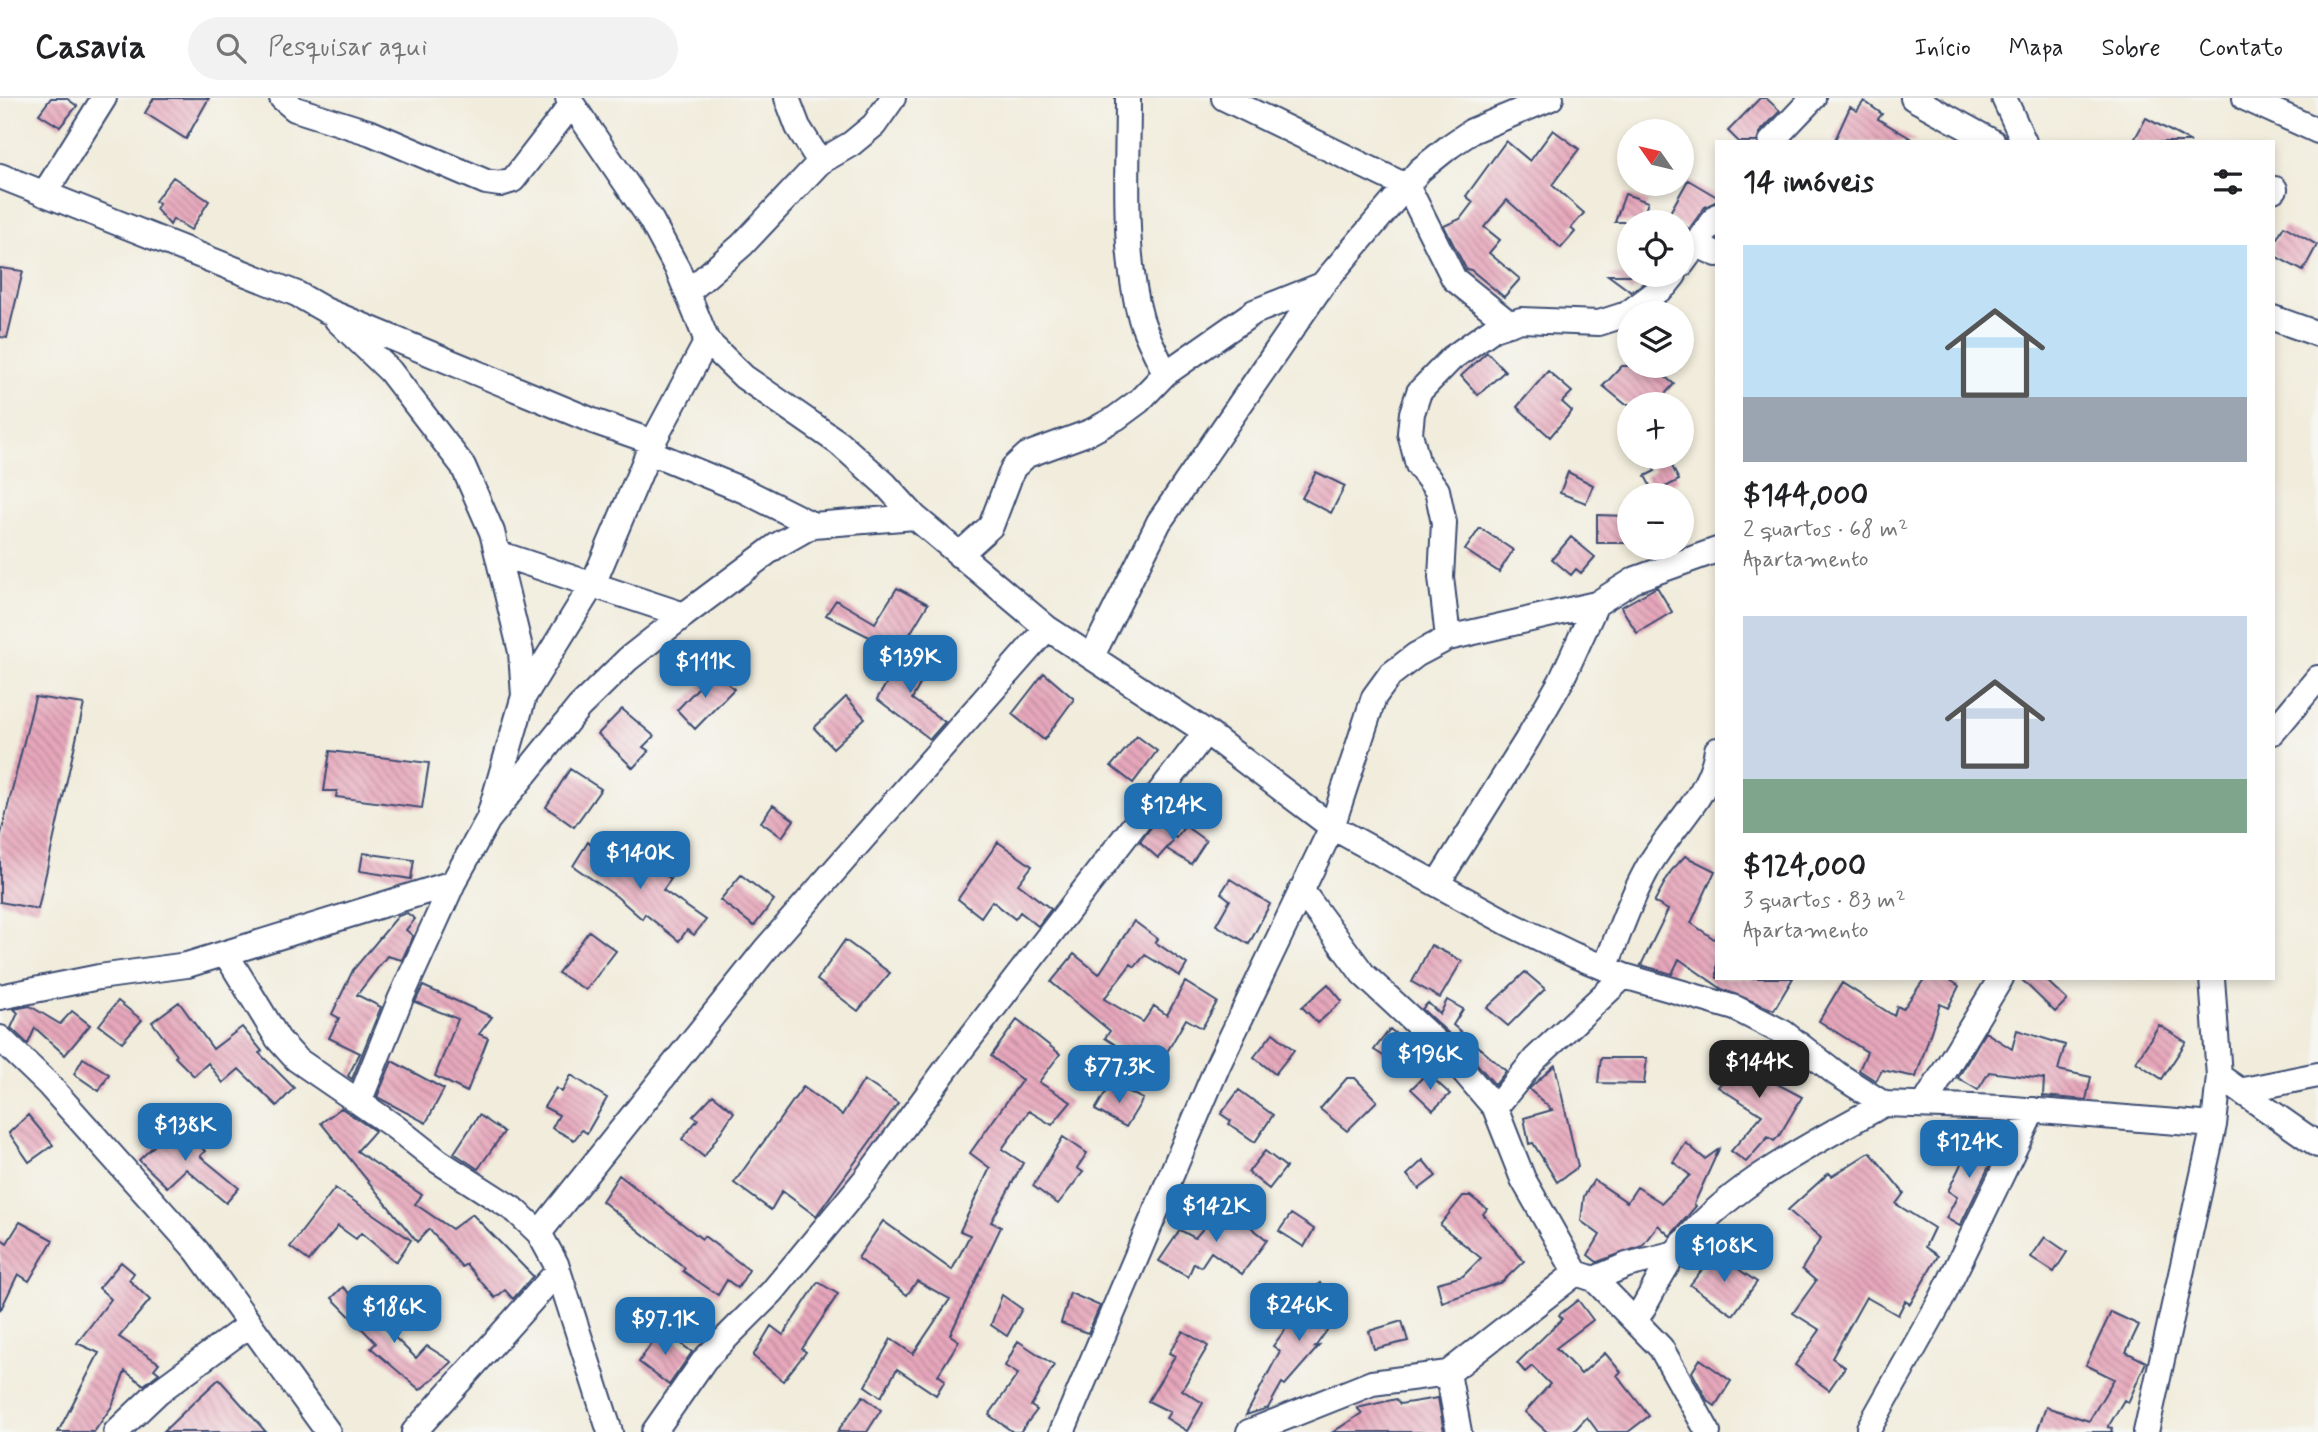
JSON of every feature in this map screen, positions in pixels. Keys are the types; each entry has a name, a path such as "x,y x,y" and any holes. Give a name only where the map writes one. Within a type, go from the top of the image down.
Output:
{"street":[{"path":"44,194 104,98"},
{"path":"282,98 295,108 371,133 486,182 500,184 513,180 570,101 651,220 688,292 707,341 744,377 839,443 886,484 915,517 1047,628 1206,732 1332,827 1510,925 1615,972 1688,993 1747,1014 1784,1033 1837,1074 1884,1104 2033,1110 2214,1125"},
{"path":"787,98 798,127 820,162"},
{"path":"688,292 742,245 820,162 851,144 874,125 893,98"},
{"path":"1128,98 1128,180 1134,278 1141,320 1165,374"},
{"path":"1224,98 1408,187 1454,279 1510,324"},
{"path":"1093,656 1159,522 1322,285 1420,170 1472,131 1551,98"},
{"path":"1772,140 1813,98"},
{"path":"1913,98 1989,140"},
{"path":"2004,98 2023,140"},
{"path":"2245,98 2318,131"},
{"path":"0,176 297,294 325,310 652,447 813,525"},
{"path":"1707,249 1715,223"},
{"path":"959,555 991,526 1013,468 1027,455 1090,432 1116,418 1139,401 1165,374 1254,312 1322,285"},
{"path":"1448,638 1441,577 1444,523 1437,490 1418,466 1410,433 1412,413 1419,393 1452,358 1493,329 1521,320 1599,323 1627,314 1663,287"},
{"path":"325,310 390,371 463,466 492,532 521,652 524,696"},
{"path":"2275,319 2318,334"},
{"path":"488,820 524,696 593,583 652,447 707,341"},
{"path":"359,1102 400,1000 453,883 488,820 579,707 628,659 684,615 776,546 813,525 915,517"},
{"path":"1437,884 1561,681 1596,604 1613,590 1636,579 1715,551"},
{"path":"497,553 684,615"},
{"path":"1062,1432 1115,1311 1170,1173 1332,827 1374,697 1390,675 1416,655 1448,638 1596,604"},
{"path":"539,1233 765,950 1047,628"},
{"path":"2275,731 2309,708 2318,678"},
{"path":"654,1432 705,1359 780,1283 864,1181 947,1068 1206,732"},
{"path":"1495,1108 1535,1059 1615,972 1648,866 1668,835 1697,800 1715,765"},
{"path":"0,997 99,977 187,965 453,883"},
{"path":"1301,890 1363,974 1449,1054 1495,1108 1523,1179 1585,1276 1661,1348 1708,1432"},
{"path":"226,954 278,1039 296,1059 438,1161 516,1211 539,1233 558,1271 610,1432"},
{"path":"1924,1105 2000,980"},
{"path":"2146,1432 2214,1125 2220,1076 2212,980"},
{"path":"0,1038 57,1093 188,1240 328,1432"},
{"path":"2244,1090 2318,1075"},
{"path":"2220,1076 2244,1090 2318,1144"},
{"path":"1635,1321 1676,1253 1724,1205 1764,1174 1884,1104"},
{"path":"1869,1428 1941,1300 2033,1110"},
{"path":"1249,1432 1346,1390 1372,1383 1448,1373 1585,1276 1676,1253"},
{"path":"414,1432 558,1271"},
{"path":"116,1432 158,1392 249,1325"},
{"path":"1448,1373 1459,1432"}],"building":[{"path":"51,98 66,98 77,106 60,127 39,114"},
{"path":"154,98 209,98 186,139 145,113"},
{"path":"1760,98 1766,98 1780,111 1760,132 1758,140 1737,140 1728,131"},
{"path":"1864,101 1882,114 1878,119 1914,140 1835,140 1850,107 1857,111"},
{"path":"2146,118 2187,140 2134,140"},
{"path":"1553,130 1579,149 1552,185 1584,213 1571,228 1575,232 1561,248 1507,200 1484,227 1500,240 1489,253 1520,279 1504,297 1471,270 1466,269 1444,226 1460,219 1473,202 1466,196 1506,141 1530,161"},
{"path":"173,177 209,201 191,230 173,219 170,225 156,209 159,204 155,201"},
{"path":"1694,184 1715,196 1715,202 1705,207 1694,222 1694,210 1671,210 1679,196 1694,196"},
{"path":"1624,196 1648,202 1645,210 1619,210"},
{"path":"2284,226 2317,245 2303,271 2275,256 2275,242"},
{"path":"0,268 23,271 7,338 0,337"},
{"path":"1624,287 1638,287 1631,292"},
{"path":"1487,352 1505,371 1478,395 1461,376"},
{"path":"1548,371 1572,392 1562,402 1572,411 1550,437 1517,407"},
{"path":"1617,371 1617,378 1667,378 1674,384 1667,392 1617,392 1617,397 1603,386"},
{"path":"1654,469 1673,469 1679,480 1673,483 1649,483 1645,476 1655,471"},
{"path":"1316,472 1345,486 1331,513 1302,498"},
{"path":"1568,472 1593,485 1586,503 1560,493"},
{"path":"1597,515 1617,516 1617,543 1597,543"},
{"path":"1480,528 1513,550 1499,572 1465,550"},
{"path":"1571,537 1595,557 1581,573 1576,569 1571,575 1552,559"},
{"path":"1657,587 1672,612 1637,633 1621,607"},
{"path":"897,588 928,604 899,652 826,615 836,600 875,623"},
{"path":"906,651 930,666 912,699 945,722 930,739 877,699"},
{"path":"714,671 734,689 695,729 677,710"},
{"path":"1044,673 1074,699 1044,740 1012,714"},
{"path":"35,697 84,704 38,909 0,902 0,838"},
{"path":"846,697 865,718 833,748 814,728"},
{"path":"622,709 654,736 643,747 649,751 633,768 598,734"},
{"path":"1137,736 1157,751 1133,783 1111,766"},
{"path":"330,751 429,763 422,808 336,797 337,791 324,791"},
{"path":"570,769 601,789 574,827 546,807"},
{"path":"773,805 794,820 782,837 761,822"},
{"path":"1155,822 1176,838 1185,826 1206,841 1191,864 1167,849 1173,841 1158,858 1140,842"},
{"path":"588,842 632,872 641,859 671,879 663,890 706,920 694,935 687,930 679,941 645,914 642,919 616,896 573,866"},
{"path":"998,842 1032,866 1018,884 1051,909 1038,926 1020,912 1015,919 992,901 981,917 958,899"},
{"path":"363,853 414,860 411,879 360,871"},
{"path":"1685,856 1715,871 1691,923 1715,940 1715,980 1792,980 1774,1010 1722,989 1679,959 1672,974 1641,965 1668,910 1654,902 1671,871"},
{"path":"741,875 774,900 754,926 720,900"},
{"path":"1230,879 1270,904 1249,944 1216,925 1230,900 1221,893"},
{"path":"407,913 415,919 406,930 413,936 402,960 387,956 357,995 381,1007 352,1079 348,1076 360,1053 329,1038 339,1018 332,1014 353,970 398,916"},
{"path":"1134,921 1158,939 1155,942 1187,964 1180,976 1145,955 1135,967 1131,964 1104,999 1143,1022 1154,1006 1167,1015 1185,982 1217,1002 1202,1028 1186,1019 1156,1071 1105,1038 1110,1031 1051,982 1074,954 1099,974"},
{"path":"589,931 616,951 586,990 558,973"},
{"path":"845,940 890,973 858,1011 817,980"},
{"path":"1431,945 1462,961 1440,998 1412,982"},
{"path":"1525,972 1545,989 1508,1026 1487,1008"},
{"path":"1924,980 1950,980 1959,986 1948,1008 1940,1004 1916,1077 1882,1070 1876,1081 1859,1070 1867,1052 1819,1021 1842,983 1894,1016 1897,1006 1903,1009"},
{"path":"2022,980 2046,980 2067,1000 2055,1012"},
{"path":"1328,984 1342,1001 1318,1023 1302,1007"},
{"path":"423,986 492,1017 479,1034 488,1038 467,1092 435,1076 458,1019 415,1002"},
{"path":"1447,1000 1463,1009 1453,1025 1506,1071 1495,1085 1459,1043 1422,1009 1428,1003 1440,1014"},
{"path":"118,1001 142,1020 122,1042 99,1025"},
{"path":"179,1002 213,1049 242,1027 262,1051 259,1053 294,1088 277,1106 239,1069 223,1083 208,1063 194,1076 175,1057 177,1055 152,1022"},
{"path":"30,1006 60,1024 72,1011 90,1025 65,1055 35,1028 28,1044 11,1028 18,1013 14,1009"},
{"path":"1017,1020 1060,1054 1039,1082 1071,1102 1052,1125 1029,1111 1002,1149 1023,1163 991,1222 1001,1227 950,1335 959,1341 938,1375 945,1380 936,1395 897,1369 881,1397 865,1386 891,1339 913,1354 950,1299 917,1281 907,1295 858,1258 883,1221 952,1270 970,1235 960,1231 990,1168 970,1153 1022,1080 991,1056"},
{"path":"2159,1025 2186,1042 2162,1079 2136,1062"},
{"path":"1390,1029 1410,1046 1396,1064 1374,1050"},
{"path":"2017,1030 2065,1045 2058,1070 2091,1077 2086,1100 2043,1096 2044,1079 1989,1072 1978,1090 1958,1078 1985,1032 2012,1049"},
{"path":"1273,1033 1294,1050 1275,1074 1254,1057"},
{"path":"1750,1046 1775,1062 1764,1077 1802,1097 1779,1136 1774,1141 1768,1137 1746,1162 1731,1151 1762,1115 1718,1087"},
{"path":"83,1058 109,1074 99,1091 74,1074"},
{"path":"1601,1058 1647,1058 1644,1084 1598,1083"},
{"path":"392,1061 444,1089 426,1123 377,1097"},
{"path":"1555,1065 1578,1167 1557,1182 1533,1143 1529,1144 1524,1118 1552,1110 1529,1089"},
{"path":"1427,1073 1450,1094 1433,1110 1411,1089"},
{"path":"571,1075 607,1098 587,1133 582,1130 574,1140 552,1128 559,1115 544,1107 556,1088 562,1092"},
{"path":"1347,1078 1355,1078 1377,1101 1347,1131 1320,1109"},
{"path":"864,1080 898,1103 816,1216 782,1191 771,1210 734,1183 803,1087 842,1115"},
{"path":"1111,1083 1143,1099 1126,1127 1095,1110"},
{"path":"1239,1090 1273,1115 1255,1142 1229,1124 1231,1121 1221,1114"},
{"path":"713,1095 734,1112 704,1157 682,1139 698,1119 693,1116"},
{"path":"341,1108 375,1131 357,1151 422,1195 415,1204 452,1229 472,1214 533,1276 513,1299 505,1290 495,1298 466,1264 462,1267 429,1229 417,1242 321,1123"},
{"path":"28,1115 53,1145 29,1162 9,1133"},
{"path":"479,1115 504,1132 478,1169 454,1153"},
{"path":"177,1124 205,1151 200,1156 239,1188 226,1203 186,1169 167,1187 139,1160"},
{"path":"1063,1137 1087,1153 1077,1168 1083,1172 1058,1204 1033,1186"},
{"path":"1972,1141 1996,1152 1960,1226 1946,1218 1957,1197 1948,1191"},
{"path":"1686,1143 1705,1159 1719,1149 1694,1204 1696,1206 1680,1225 1670,1236 1658,1225 1642,1246 1597,1262 1588,1255 1600,1235 1581,1221 1584,1196 1594,1180 1627,1202 1637,1187 1662,1203 1690,1175 1673,1162"},
{"path":"1265,1151 1286,1167 1269,1189 1248,1172"},
{"path":"1870,1152 1904,1193 1896,1204 1934,1228 1925,1247 1938,1256 1910,1304 1905,1301 1898,1315 1866,1297 1832,1358 1845,1367 1829,1390 1795,1365 1820,1330 1793,1313 1816,1281 1802,1269 1821,1238 1788,1210 1829,1173 1832,1176"},
{"path":"1423,1160 1436,1176 1419,1189 1407,1175"},
{"path":"619,1175 702,1239 704,1236 749,1270 738,1288 727,1280 718,1295 683,1271 685,1268 602,1201"},
{"path":"335,1188 411,1240 396,1262 361,1233 356,1239 338,1226 309,1261 290,1247"},
{"path":"1463,1196 1470,1196 1487,1209 1483,1214 1524,1261 1502,1282 1442,1302 1437,1283 1463,1276 1481,1258 1440,1225"},
{"path":"1223,1205 1267,1240 1242,1274 1211,1252 1201,1267 1194,1263 1188,1277 1159,1261 1180,1230 1195,1238"},
{"path":"1291,1214 1314,1229 1304,1247 1279,1231"},
{"path":"20,1222 53,1240 29,1281 18,1274 0,1311 0,1238 7,1243"},
{"path":"2045,1237 2067,1252 2054,1272 2031,1257"},
{"path":"1715,1253 1757,1282 1733,1315 1690,1285"},
{"path":"121,1262 134,1273 129,1280 150,1300 119,1337 159,1363 154,1369 159,1373 144,1385 125,1371 112,1406 94,1432 58,1432 99,1353 77,1343 111,1299 99,1288"},
{"path":"818,1282 838,1294 802,1349 806,1352 783,1381 753,1356 771,1326 783,1335"},
{"path":"1320,1283 1346,1304 1315,1347 1319,1346 1285,1385 1282,1383 1268,1408 1246,1415 1280,1351 1273,1346"},
{"path":"343,1287 416,1358 427,1346 452,1362 420,1390 371,1348 376,1343 332,1298"},
{"path":"1070,1293 1100,1306 1088,1333 1061,1323"},
{"path":"1002,1295 1022,1309 1007,1336 991,1325"},
{"path":"1578,1300 1593,1320 1556,1348 1581,1374 1605,1353 1621,1372 1617,1375 1649,1416 1628,1432 1598,1432 1587,1417 1573,1432 1547,1432 1525,1412 1550,1384 1532,1366 1525,1372 1517,1363 1562,1319 1559,1315"},
{"path":"2111,1312 2139,1325 2126,1352 2146,1362 2128,1403 2124,1400 2108,1427 2113,1428 2112,1432 2037,1432 2046,1407 2089,1421 2114,1379 2086,1365"},
{"path":"1402,1321 1408,1341 1374,1349 1369,1331"},
{"path":"661,1329 692,1352 669,1385 639,1362"},
{"path":"1183,1331 1208,1346 1182,1390 1203,1403 1187,1431 1166,1418 1170,1412 1148,1401 1175,1356 1169,1353"},
{"path":"1018,1341 1054,1365 1031,1406 1037,1410 1020,1432 1013,1432 989,1415 1018,1374 1005,1366"},
{"path":"1700,1359 1731,1381 1715,1406 1707,1400 1692,1372"},
{"path":"219,1379 266,1432 163,1432 193,1403"},
{"path":"863,1396 881,1410 867,1432 837,1432"},
{"path":"1438,1398 1444,1432 1333,1432 1362,1413 1357,1408 1396,1399 1400,1404"}]}
